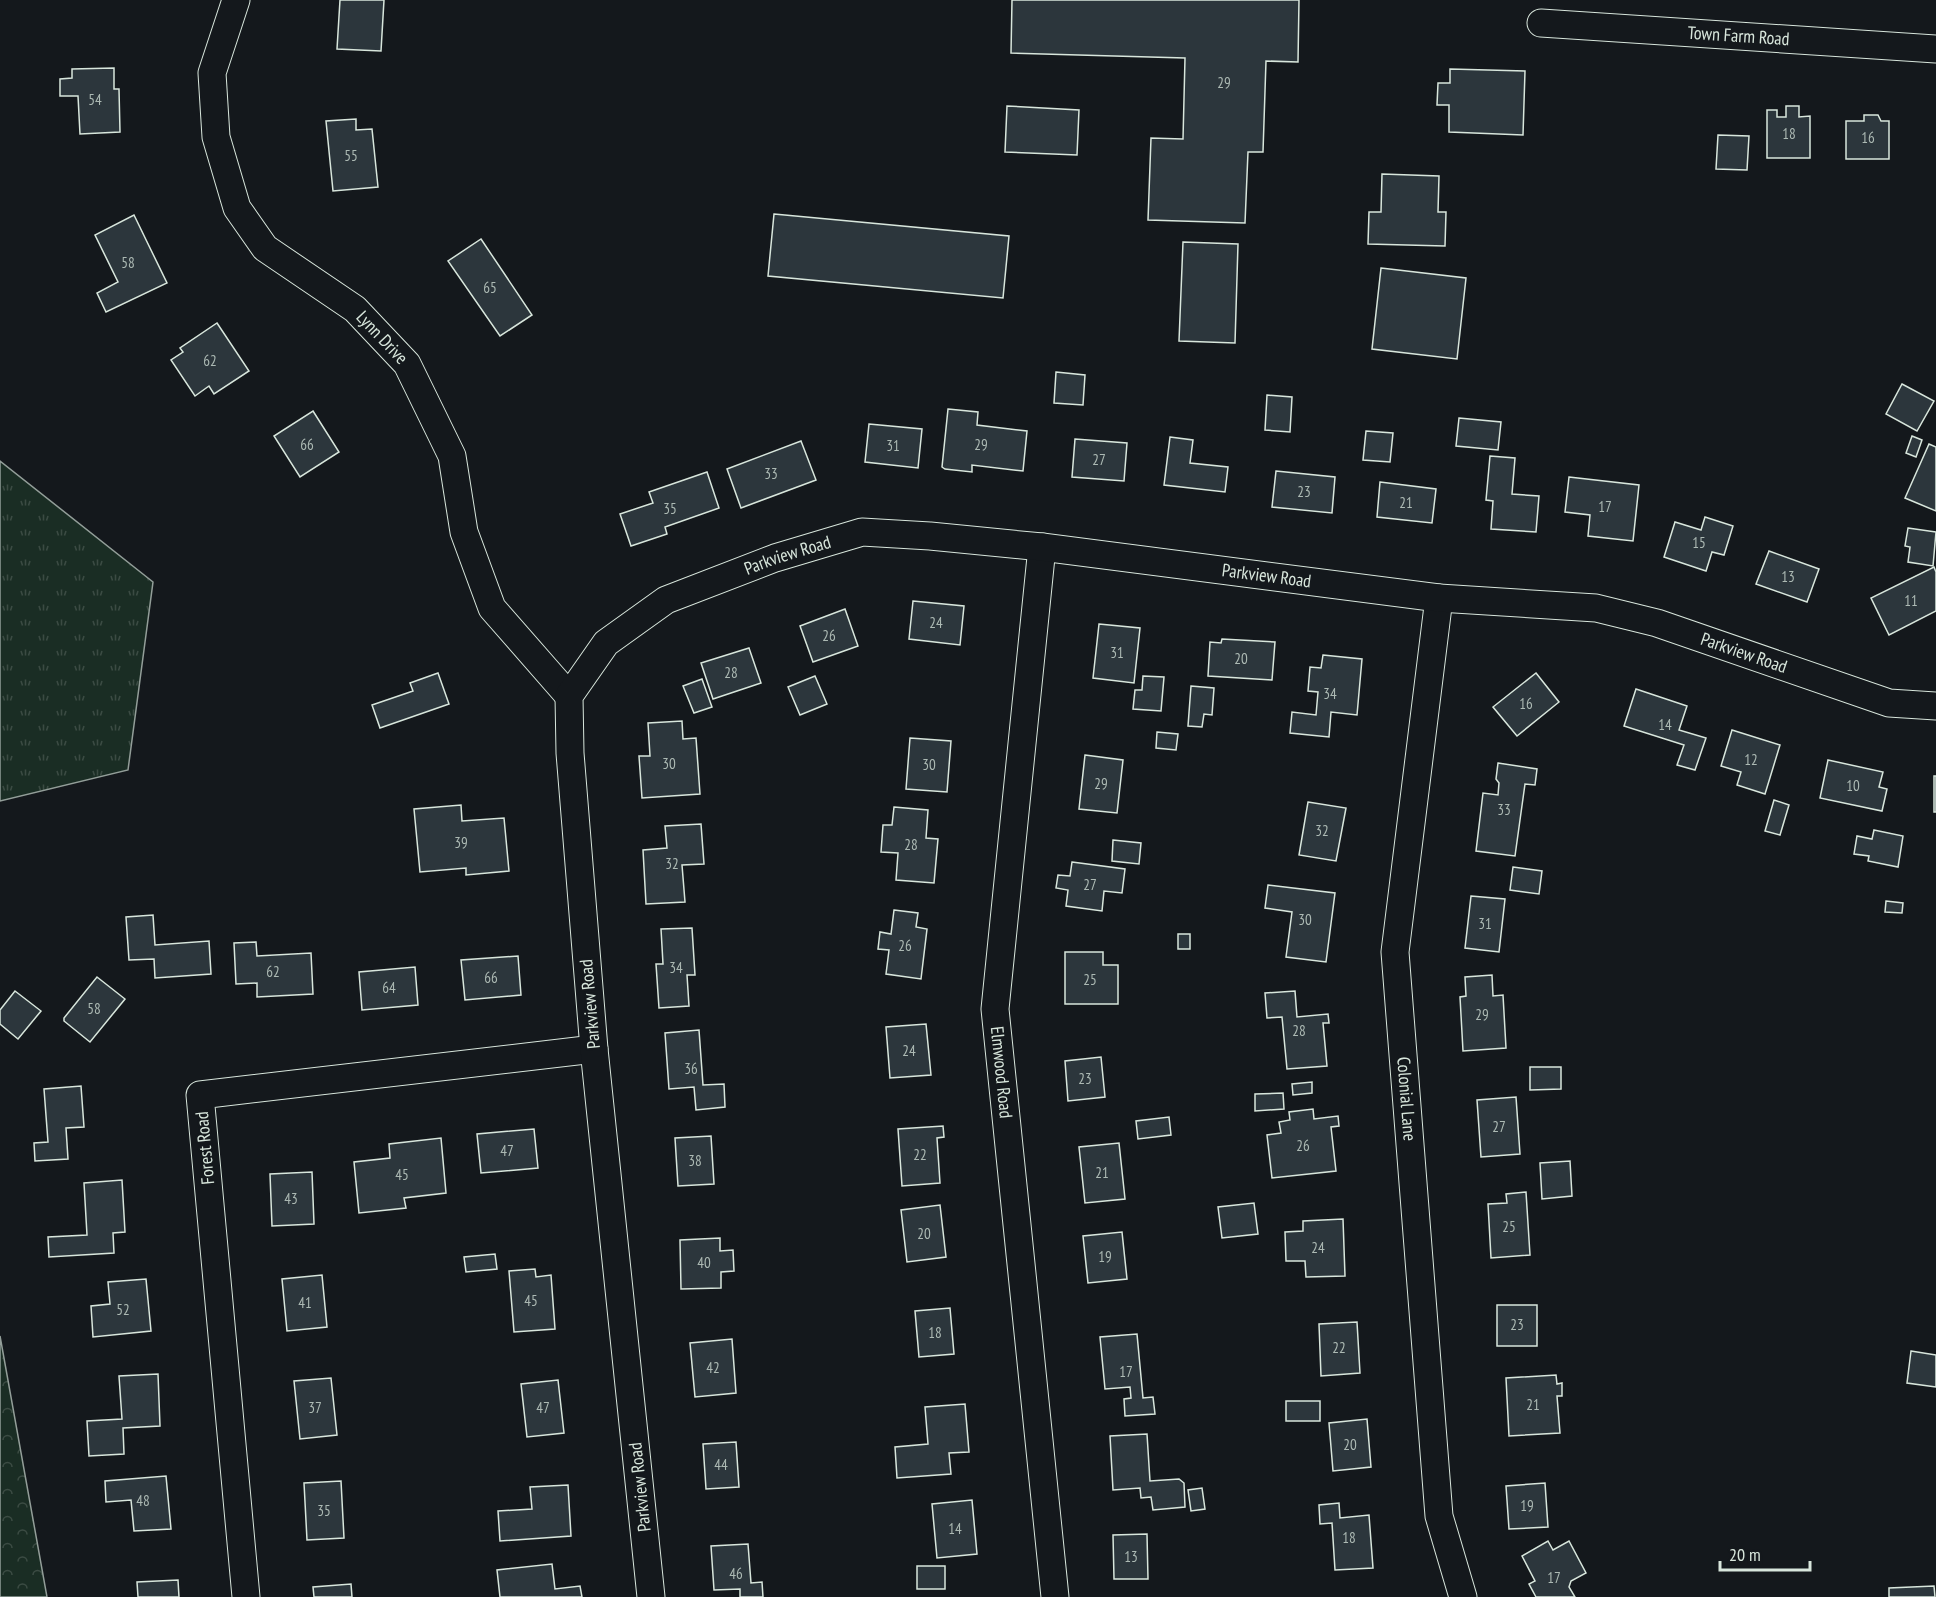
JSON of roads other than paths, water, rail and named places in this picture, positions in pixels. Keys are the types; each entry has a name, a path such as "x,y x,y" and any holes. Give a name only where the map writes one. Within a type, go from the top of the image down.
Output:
{"street":[{"name":"Lynn Drive","path":"236,0 212,73 216,137 237,208 265,248 355,309 407,364 452,456 464,532 492,609 569,696"},
{"name":"Town Farm Road","path":"1541,24 1936,50"},
{"name":"Parkview Road","path":"651,1597 594,1049 570,753 569,696 606,643 666,600 775,558 862,532 930,536 1042,547 1439,598 1596,609 1657,623 1889,703 1936,706"},
{"name":"Elmwood Road","path":"1042,547 996,1009 1055,1597"},
{"name":"Colonial Lane","path":"1439,598 1395,952 1439,1516 1463,1597"},
{"name":"Forest Road","path":"246,1597 200,1095 594,1049"}]}
